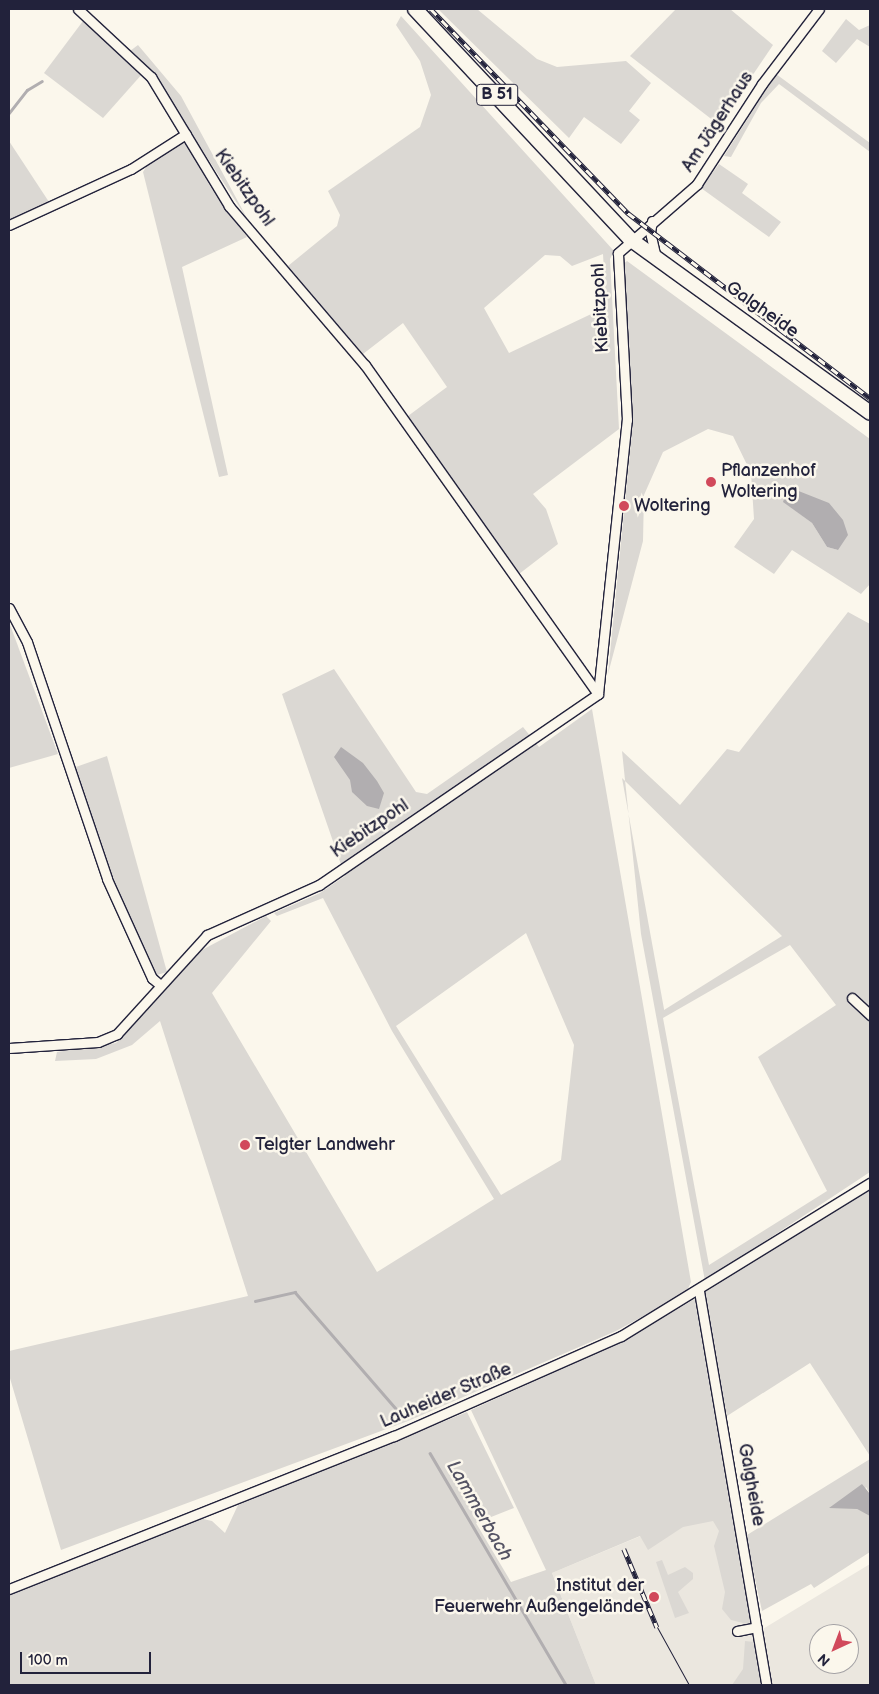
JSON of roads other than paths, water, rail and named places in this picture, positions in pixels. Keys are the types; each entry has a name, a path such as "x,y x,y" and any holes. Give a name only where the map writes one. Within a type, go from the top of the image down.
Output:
{"main road":[{"name":"B 51","path":"415,9 630,240"},
{"name":"Galgheide","path":"630,240 870,413"}],"street":[{"name":"Kiebitzpohl","path":"78,9 151,78 242,223 365,365 598,694"},
{"name":"Am Jägerhaus","path":"630,240 698,184 762,84 819,9"},
{"path":"9,225 131,169 186,134"},
{"path":"652,221 651,242 658,261"},
{"name":"Kiebitzpohl","path":"9,1048 107,1040 127,1026 206,935 326,880 598,694 627,420 615,263 630,240"},
{"path":"9,608 26,642 107,880 152,978 160,986"},
{"path":"852,998 870,1015"},
{"name":"Lauheider Straße","path":"9,1589 466,1406 621,1336 699,1291 870,1183"},
{"name":"Galgheide","path":"699,1291 766,1685"},
{"path":"737,1631 756,1626"}],"waterway":[{"path":"9,113 27,90 42,81"},
{"name":"Lammerbach","path":"255,1301 295,1292 399,1412"},
{"name":"Lammerbach","path":"430,1453 566,1685"}],"tram line":[{"path":"657,1627 689,1685"}],"railway":[{"path":"431,9 628,213 870,398"},
{"path":"624,1549 657,1627"}],"place":[{"name":"Pflanzenhof Woltering","path":"711,482"},
{"name":"Woltering","path":"624,506"},
{"name":"Telgter Landwehr","path":"245,1145"},
{"name":"Institut der Feuerwehr Außengelände","path":"654,1597"}]}
